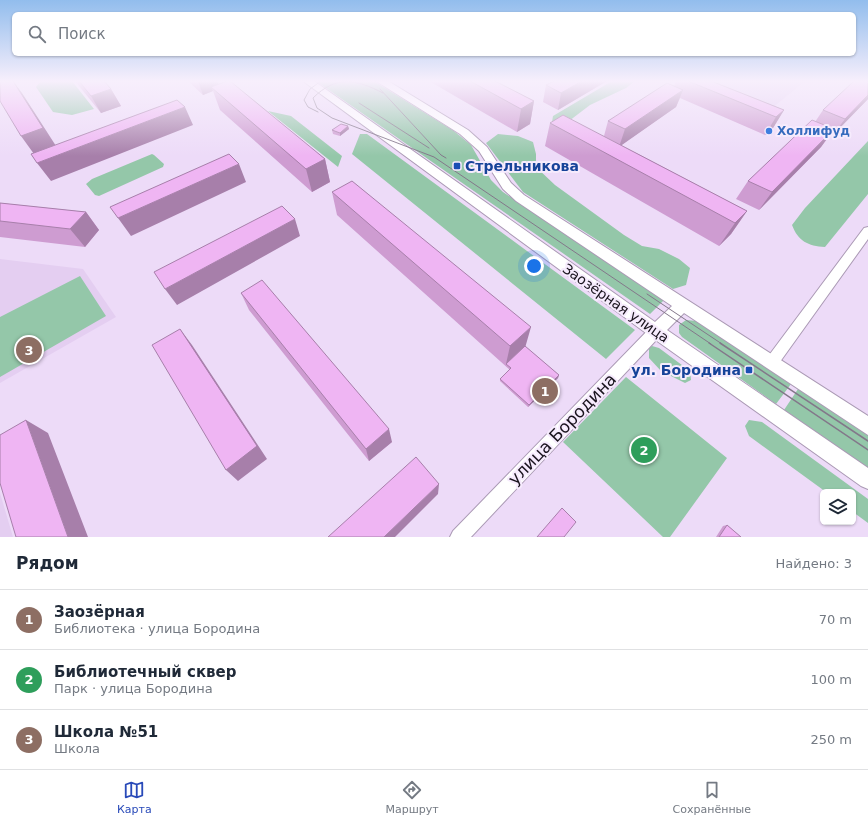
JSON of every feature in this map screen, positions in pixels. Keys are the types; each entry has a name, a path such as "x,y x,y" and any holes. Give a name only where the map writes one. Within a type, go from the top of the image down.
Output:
{"main road":[{"name":"Заозёрная улица","path":"342,106 430,171 656,332 868,479"},
{"path":"422,106 475,140 483,149 506,186 520,198 868,426"},
{"name":"улица Бородина","path":"656,332 683,304"}],"street":[{"path":"772,362 868,231"},
{"name":"улица Бородина","path":"459,537 656,332"}],"shaded area":[{"path":"742,106 775,106 764,115"},
{"path":"0,259 83,269 116,317 0,383"},
{"path":"0,493 13,537 0,537"}],"green space":[{"path":"49,106 92,106 94,109 72,115 53,112"},
{"path":"352,106 414,106 454,131 471,145 491,180 503,192 664,300 650,314"},
{"path":"570,106 589,106 569,121 552,122 553,116"},
{"path":"268,111 291,116 342,156 338,167"},
{"path":"360,134 367,134 635,330 606,359 352,154"},
{"path":"498,134 518,136 533,142 536,154 536,167 555,185 624,235 642,246 659,249 679,259 690,268 686,285 673,289 523,192 486,143"},
{"path":"868,141 868,194 825,247 804,242 797,235 792,225 805,208"},
{"path":"152,154 164,164 163,167 99,196 95,195 86,184 92,179"},
{"path":"80,276 106,316 0,377 0,317"},
{"path":"686,320 697,321 702,324 791,384 776,404 682,337 679,333 679,325"},
{"path":"652,346 659,348 690,371 691,380 685,383 661,371 649,358 649,348"},
{"path":"626,377 727,458 670,537 663,537 563,442"},
{"path":"798,389 868,435 868,468 784,410"},
{"path":"749,420 762,422 854,489 822,489 749,436 745,426"},
{"path":"856,490 868,499 868,523 856,514"}],"building":[{"path":"3,106 29,106 43,128 21,136"},
{"path":"161,106 185,107 37,163 31,154"},
{"path":"233,106 261,106 325,159 306,169"},
{"path":"516,106 526,106 521,109"},
{"path":"631,106 659,106 625,129 608,121"},
{"path":"749,106 774,106 784,110 776,117"},
{"path":"827,106 857,106 845,119 823,110"},
{"path":"563,115 747,211 735,223 550,123"},
{"path":"812,120 834,129 772,192 748,181"},
{"path":"341,124 348,126 340,133 332,130"},
{"path":"229,154 239,164 118,218 110,207"},
{"path":"352,181 531,327 510,346 332,192"},
{"path":"0,203 86,212 70,229 0,221"},
{"path":"282,206 295,219 165,289 154,272"},
{"path":"262,280 389,429 366,449 241,293"},
{"path":"180,329 257,446 226,470 152,345"},
{"path":"525,346 559,375 529,405 500,379 511,368 506,364"},
{"path":"26,420 68,537 16,537 0,483 0,435"},
{"path":"416,457 439,484 384,537 328,537"},
{"path":"562,508 576,522 564,537 537,537"},
{"path":"727,525 741,537 719,537"}],"tram line":[{"path":"307,106 318,112"},
{"path":"316,106 332,118 434,157 711,344"},
{"path":"364,106 429,148"},
{"path":"396,106 441,155 446,158"},
{"path":"647,294 722,344"},
{"path":"709,343 868,450"},
{"path":"720,343 868,441"}],"place":[{"name":"Холлифуд","path":"769,131"},
{"name":"Стрельникова","path":"457,166"},
{"name":"Школа №51","path":"29,350"},
{"name":"ул. Бородина","path":"749,370"},
{"name":"Заозёрная","path":"545,391"},
{"name":"Библиотечный сквер","path":"644,450"}]}
